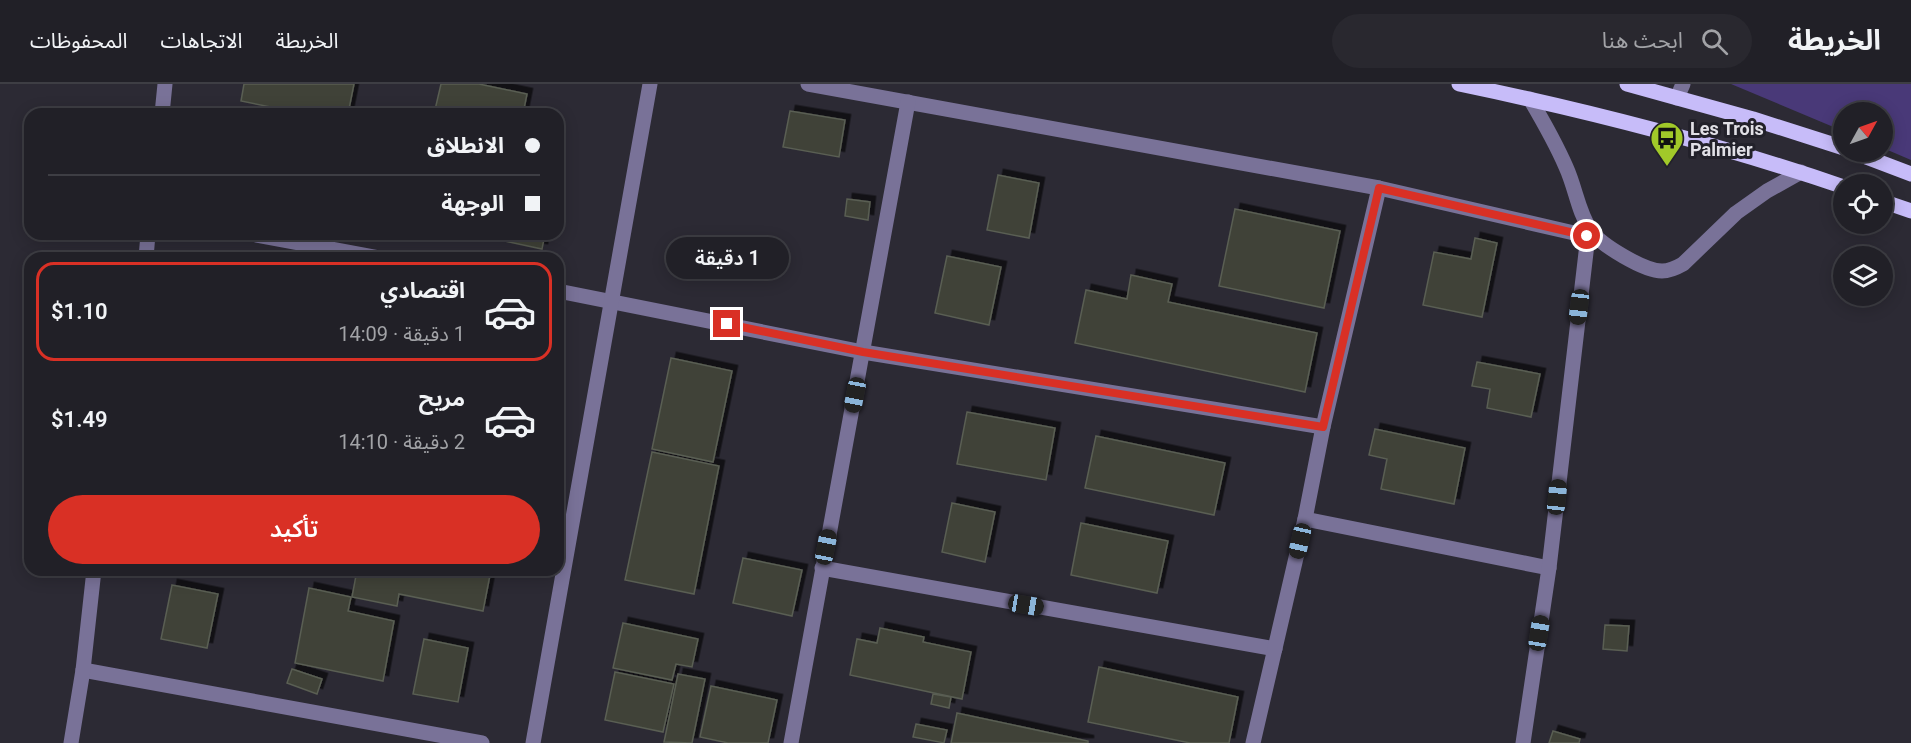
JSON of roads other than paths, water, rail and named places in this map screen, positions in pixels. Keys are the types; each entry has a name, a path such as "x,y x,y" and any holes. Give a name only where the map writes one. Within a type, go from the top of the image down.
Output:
{"main road":[{"path":"1459,84 1530,99 1697,141 1833,183"},
{"path":"1627,84 1680,91 1754,119 1833,144"},
{"path":"1879,162 1911,174"},
{"path":"1893,205 1911,211"}],"street":[{"path":"163,108 165,84"},
{"path":"565,518 613,301 650,84"},
{"path":"808,84 1379,188 1588,231 1611,249 1654,270 1673,269 1683,264 1736,213 1767,191 1801,172"},
{"path":"1523,743 1549,568 1588,231 1567,168 1530,99"},
{"path":"790,743 908,102"},
{"path":"1253,743 1379,188"},
{"path":"284,240 348,252"},
{"path":"564,292 863,352 1323,427"},
{"path":"1305,519 1549,568"},
{"path":"822,568 1275,650"},
{"path":"71,743 83,670 93,576"},
{"path":"533,743 557,576"},
{"path":"83,670 482,743"}],"place":[{"name":"Les Trois Palmier","path":"1667,167"}]}
